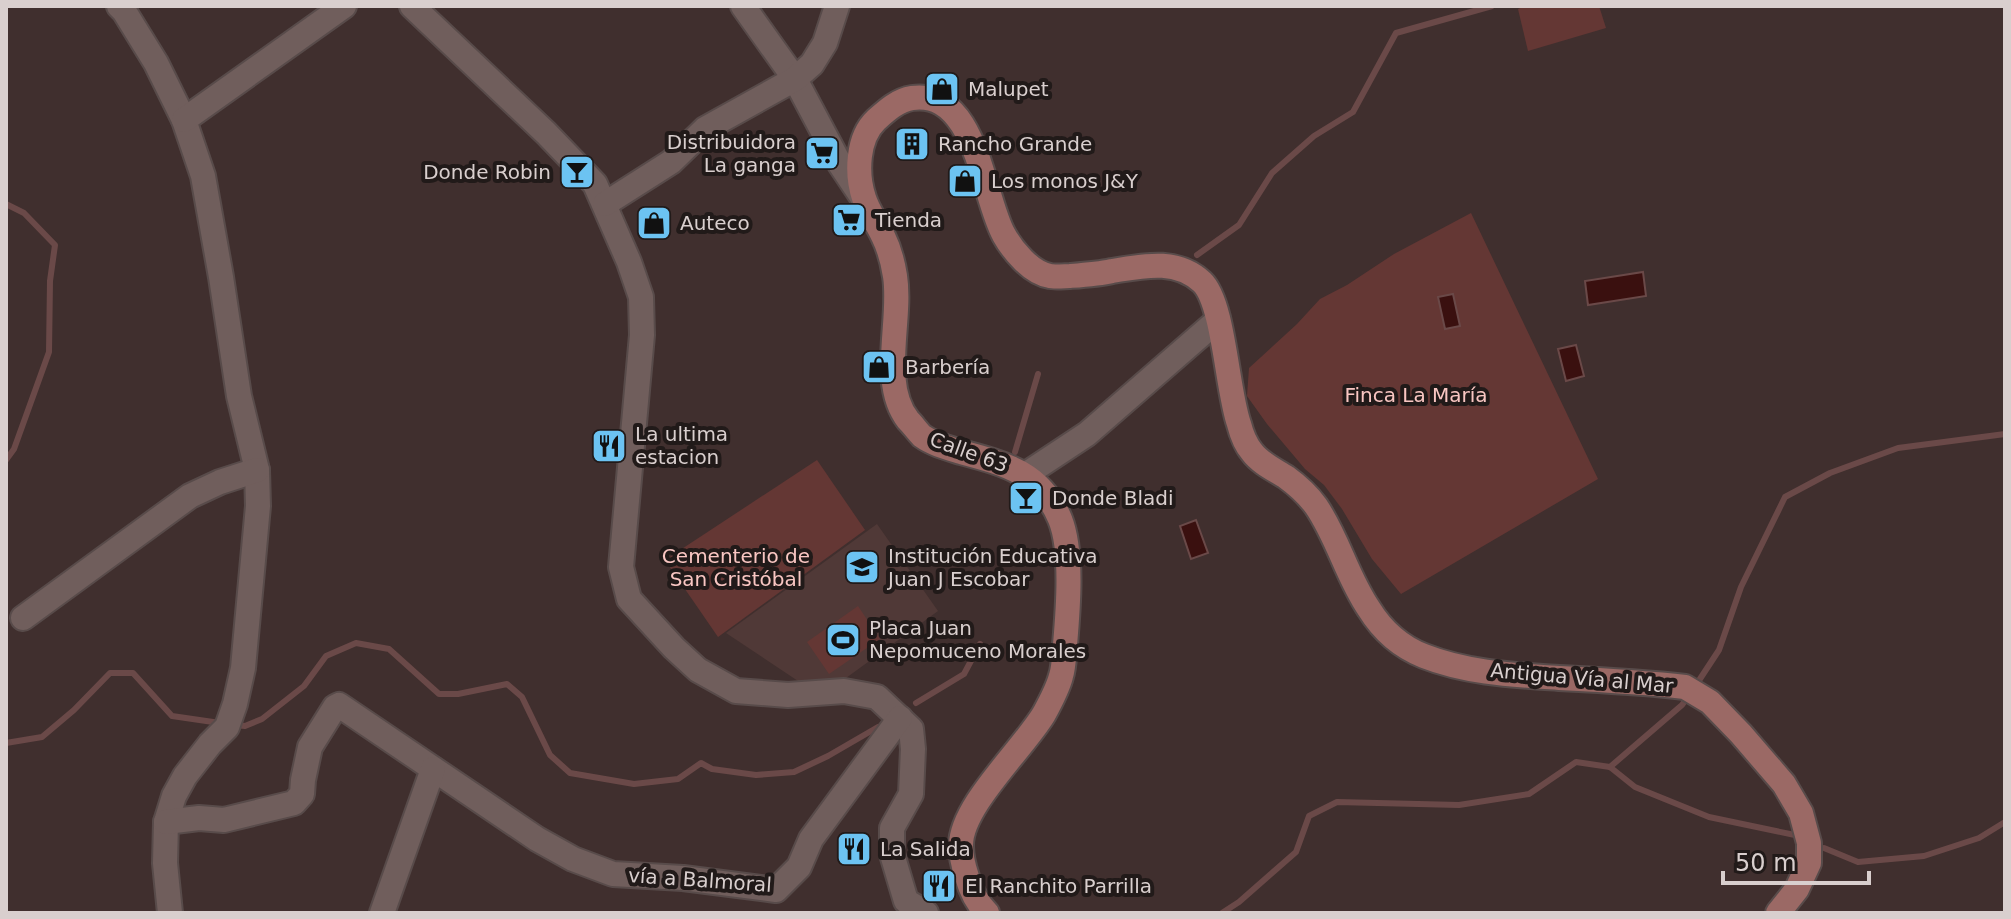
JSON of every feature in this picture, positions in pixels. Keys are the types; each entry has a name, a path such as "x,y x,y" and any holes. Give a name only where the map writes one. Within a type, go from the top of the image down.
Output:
{"main road":[{"name":"Calle 63","path":"987,913 978,904 966,874 960,843 969,818 985,790 1045,713 1062,675 1068,557 1063,525 1048,495 1021,471 947,448 923,436 903,414 895,386 895,275 886,241 864,200 861,142 869,127 897,104 913,98 932,100 949,108 964,125 1003,234 1018,255 1035,270 1052,277 1111,272 1141,265 1171,266 1200,279 1210,293 1218,320"},
{"name":"Antigua Vía al Mar","path":"1218,320 1231,395 1239,426 1252,452 1314,503 1368,609 1393,638 1421,655 1457,666 1502,674 1646,683 1696,693 1710,702 1741,734 1784,784 1801,813 1809,843 1809,863 1797,889 1778,913"}],"street":[{"path":"119,6 156,63 184,120 203,176 239,396 257,470 258,506 244,655 230,719 185,776 174,796 166,822 165,863 170,913"},
{"path":"184,120 344,6"},
{"path":"412,6 595,184 629,262 641,297 642,335 621,567 629,599 698,670 736,691 788,695 844,691 877,697 911,729 911,794 892,828 892,854 906,901 926,913"},
{"path":"743,6 795,79 840,164 864,200"},
{"path":"605,204 671,162 705,129 795,79 812,64 825,43 837,6"},
{"path":"1025,475 1087,434 1218,320"},
{"path":"23,618 190,496 257,470"},
{"name":"vía a Balmoral","path":"166,822 199,818 224,820 294,803 302,794 310,747 339,705 537,839 573,859 613,874 683,878 776,890 799,867 811,839 900,718"},
{"path":"382,913 433,769"}],"shaded area":[{"path":"1643,272 1646,296 1588,305 1585,281"},
{"path":"1453,294 1460,326 1445,329 1438,297"},
{"path":"1576,345 1584,376 1566,381 1558,349"},
{"path":"1196,520 1208,553 1191,559 1180,526"},
{"name":"Institución Educativa Juan J Escobar","path":"877,524 938,611 846,678 801,683 726,633"}],"green space":[{"path":"1525,6 1599,6 1606,28 1528,51 1518,9"},
{"name":"Finca La María","path":"1471,213 1598,479 1401,594 1372,559 1324,485 1305,469 1247,396 1249,368 1320,299 1394,254"},
{"name":"Cementerio de San Cristóbal","path":"817,460 865,530 718,637 665,560"},
{"name":"Placa Juan Nepomuceno Morales","path":"858,606 880,639 829,674 807,642"}],"waterway":[{"path":"1197,255 1239,225 1272,173 1314,136 1353,112 1396,33 1492,6"},
{"path":"6,204 24,213 55,245 50,281 49,352 14,449 6,460"},
{"path":"1015,452 1038,374"},
{"path":"1696,685 1719,650 1741,587 1785,497 1830,473 1898,448 2005,434"},
{"path":"235,725 245,726 262,719 304,686 326,656 356,643 389,649 439,694 458,694 507,684 522,697 550,755 570,773 634,784 678,779 701,763 712,769 756,775 794,772 878,727"},
{"path":"916,703 964,674 980,644"},
{"path":"6,743 42,737 110,673 133,673 172,716 220,723"},
{"path":"1610,767 1682,705 1690,694"},
{"path":"1222,913 1296,852 1309,816 1337,802 1459,805 1529,794 1576,762 1610,767 1635,787 1709,817 1795,835"},
{"path":"1824,848 1858,862 1924,856 1979,838 2005,822"}],"place":[{"name":"Malupet","path":"942,89"},
{"name":"Rancho Grande","path":"912,144"},
{"name":"Distribuidora La ganga","path":"822,153"},
{"name":"Donde Robin","path":"577,172"},
{"name":"Los monos J&Y","path":"965,181"},
{"name":"Tienda","path":"849,220"},
{"name":"Auteco","path":"654,223"},
{"name":"Barbería","path":"879,367"},
{"name":"La ultima estacion","path":"609,446"},
{"name":"Donde Bladi","path":"1026,498"},
{"name":"Institución Educativa Juan J Escobar","path":"862,567"},
{"name":"Placa Juan Nepomuceno Morales","path":"843,640"},
{"name":"La Salida","path":"854,849"},
{"name":"El Ranchito Parrilla","path":"939,886"}]}
